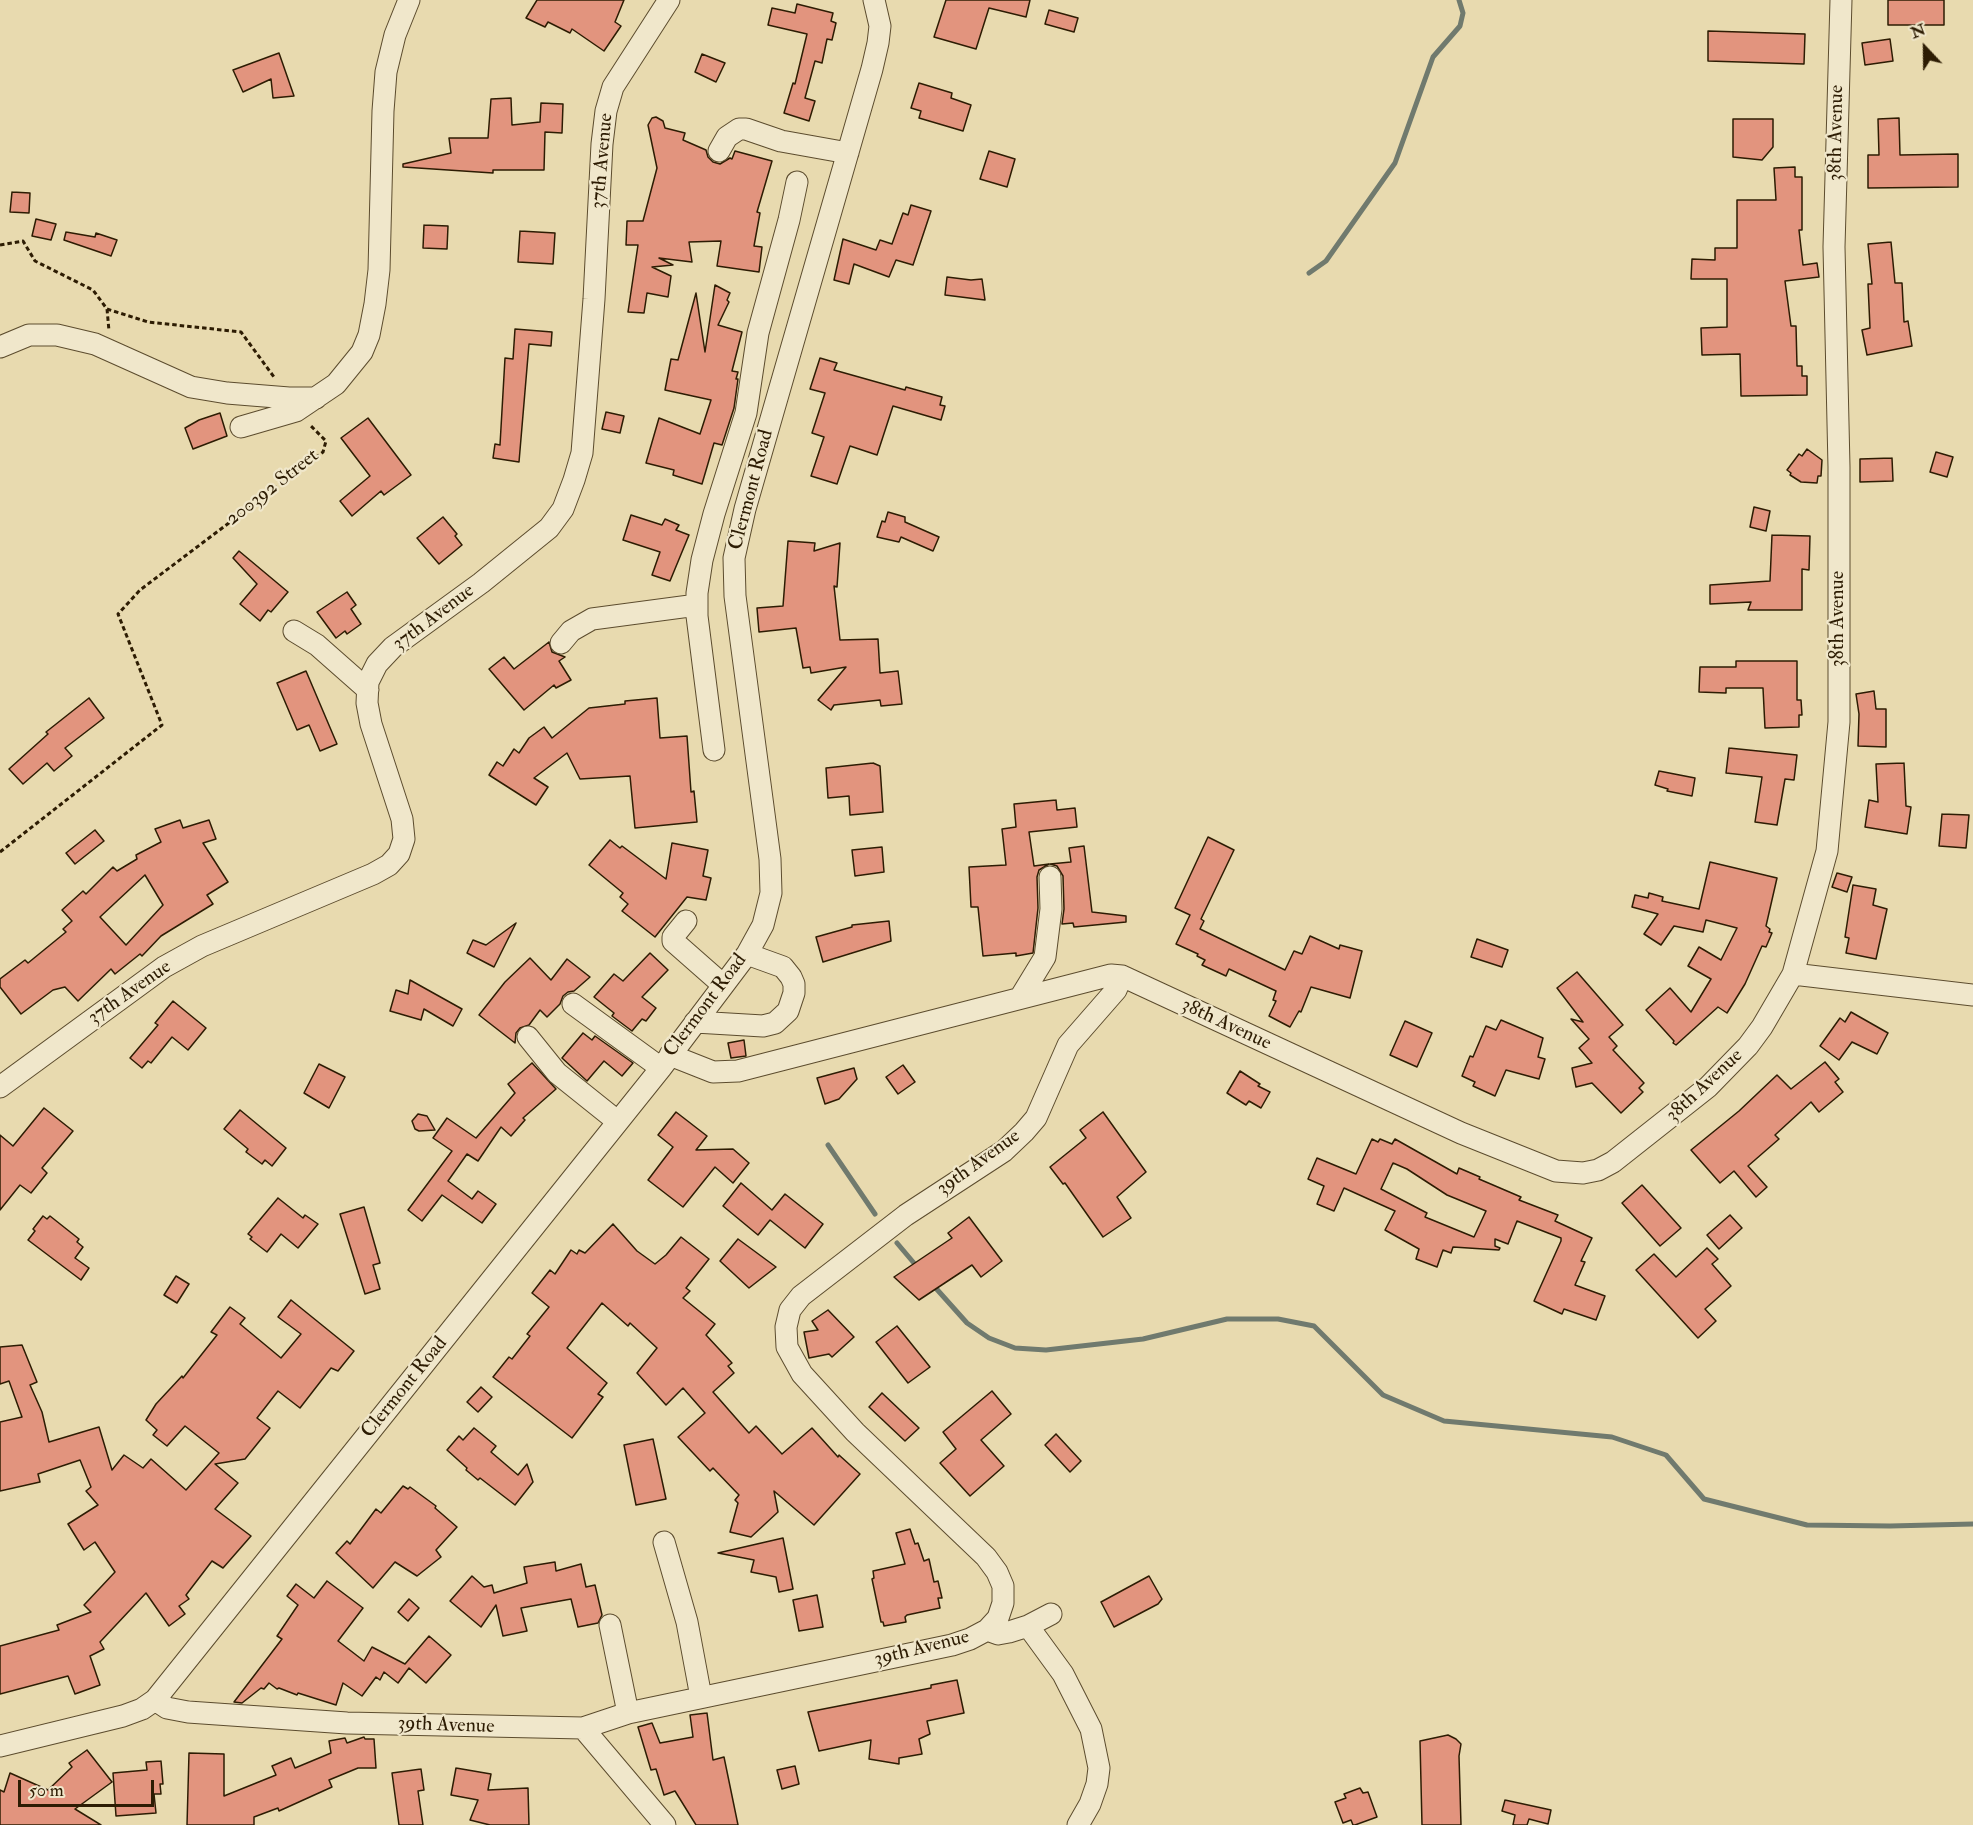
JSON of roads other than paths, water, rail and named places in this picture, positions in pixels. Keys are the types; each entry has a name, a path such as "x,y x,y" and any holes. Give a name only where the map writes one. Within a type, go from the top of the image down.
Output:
{"street":[{"path":"241,427 293,404 316,398 336,384 351,369 369,335 379,270 382,122 386,72 395,35 409,0"},
{"name":"37th Avenue","path":"0,1087 164,967 202,946 373,874 389,865 399,854 404,839 402,819 371,724 367,703 368,682 376,664 393,647 481,583 549,528 563,509 582,453 606,111 613,87 669,0"},
{"name":"Clermont Road","path":"0,1746 123,1716 141,1709 154,1700 665,1061 747,954 763,925 771,893 771,880 735,596 734,568 738,534 878,43 879,17 874,0"},
{"name":"38th Avenue","path":"1122,976 1461,1133 1556,1171 1575,1174 1598,1170 1632,1149 1708,1087 1753,1040 1793,974 1827,851 1839,722 1839,467 1834,247 1841,0"},
{"path":"719,151 727,137 739,129 746,129 781,141 848,153"},
{"path":"714,750 697,605 702,560 742,427 758,333 797,182"},
{"path":"0,347 18,339 39,334 77,338 191,387 293,404"},
{"path":"742,427 768,432"},
{"path":"561,643 570,631 591,619 697,605"},
{"path":"294,631 320,647 368,690"},
{"path":"1020,998 1045,957 1051,909 1050,877"},
{"path":"686,921 673,941 723,986"},
{"path":"695,1022 763,1026 775,1023 788,1011 794,993 791,977 783,967 747,954"},
{"path":"1793,974 1973,995"},
{"path":"573,1004 665,1061 713,1072 738,1071 1111,975 1122,976"},
{"name":"39th Avenue","path":"154,1700 167,1708 188,1712 325,1721 583,1728 628,1713 952,1645 987,1630 998,1618 1003,1603 1003,1586 997,1572 986,1557 855,1432 802,1374 787,1347 786,1327 790,1310 801,1296 906,1215 1004,1150 1024,1132 1040,1110 1068,1045 1116,990 1122,976"},
{"path":"528,1037 556,1073 617,1121"},
{"path":"664,1542 687,1622 700,1697"},
{"path":"987,1630 998,1634 1028,1626 1051,1614"},
{"path":"610,1625 628,1713"},
{"path":"1028,1626 1063,1674 1091,1729 1094,1740 1100,1768 1097,1784 1078,1825"},
{"path":"583,1728 665,1825"}],"waterway":[{"path":"1309,273 1326,261 1395,163 1433,57 1460,26 1463,13 1459,0"},
{"path":"828,1145 875,1214"},
{"path":"897,1243 919,1269"},
{"path":"933,1285 967,1323 989,1338 1015,1348 1046,1350 1143,1339 1227,1319 1278,1319 1314,1326 1383,1395 1444,1421 1612,1437 1666,1455 1704,1499 1807,1525 1973,1524"}]}
